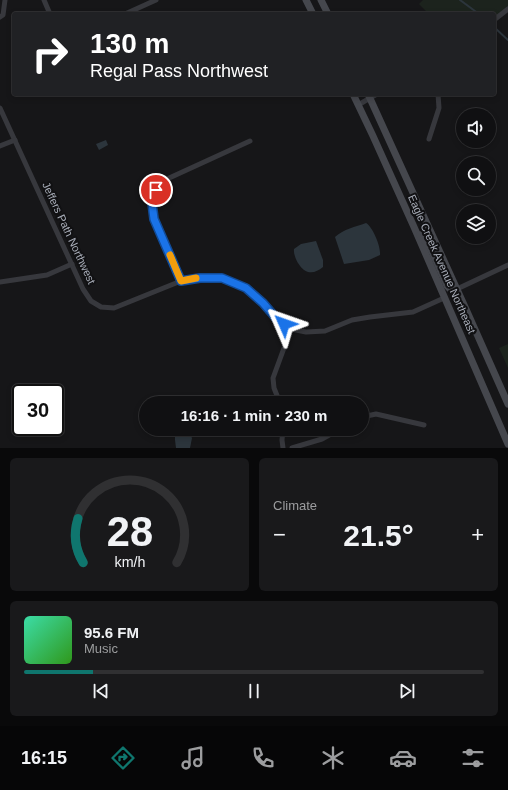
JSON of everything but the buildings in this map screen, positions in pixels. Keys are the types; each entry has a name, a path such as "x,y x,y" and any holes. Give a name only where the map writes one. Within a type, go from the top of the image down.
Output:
{"main road":[{"path":"306,0 312,12"},
{"path":"321,0 327,12"},
{"name":"Eagle Creek Avenue Northeast","path":"354,96 414,227 508,444"},
{"name":"Eagle Creek Avenue Northeast","path":"372,96 508,404"},
{"path":"414,227 429,246 450,289 457,289"}],"street":[{"path":"0,18 3,15 5,0"},
{"path":"44,0 49,12"},
{"path":"129,12 156,0"},
{"path":"496,18 508,9"},
{"path":"358,105 371,96"},
{"path":"429,139 439,108 438,96"},
{"name":"Jeffers Path Northwest","path":"0,108 83,289 91,301 101,307 114,308 181,281 200,278 222,278 246,288 263,303 276,318 291,329 306,332 325,331 352,320 413,312 444,298"},
{"path":"0,146 15,140"},
{"path":"181,281 154,219 152,203 156,190 167,179 250,141"},
{"path":"0,282 47,275 72,264"},
{"path":"457,289 508,265"},
{"path":"277,396 274,388 273,378 291,329"},
{"path":"369,416 376,414 424,425"},
{"path":"282,436 283,448"},
{"path":"292,448 327,436"}],"shaded area":[{"path":"423,0 508,0 508,7 496,16 496,12 427,12 419,4"},
{"path":"106,140 108,145 99,150 96,144"},
{"path":"366,223 369,225 376,238 380,255 369,260 344,264 335,237 346,230"},
{"path":"316,241 323,260 323,267 316,271 308,272 302,269 295,255 294,249 301,244"},
{"path":"508,344 508,368 499,348"},
{"path":"175,436 191,436 192,438 190,448 176,448"}],"waterway":[{"path":"460,0 476,12"},
{"path":"496,29 508,40"}],"slow traffic":[{"path":"170,255 181,281 196,278"}],"route":[{"path":"156,190 152,203 154,219 181,281 200,278 222,278 246,288 284,324"}]}
